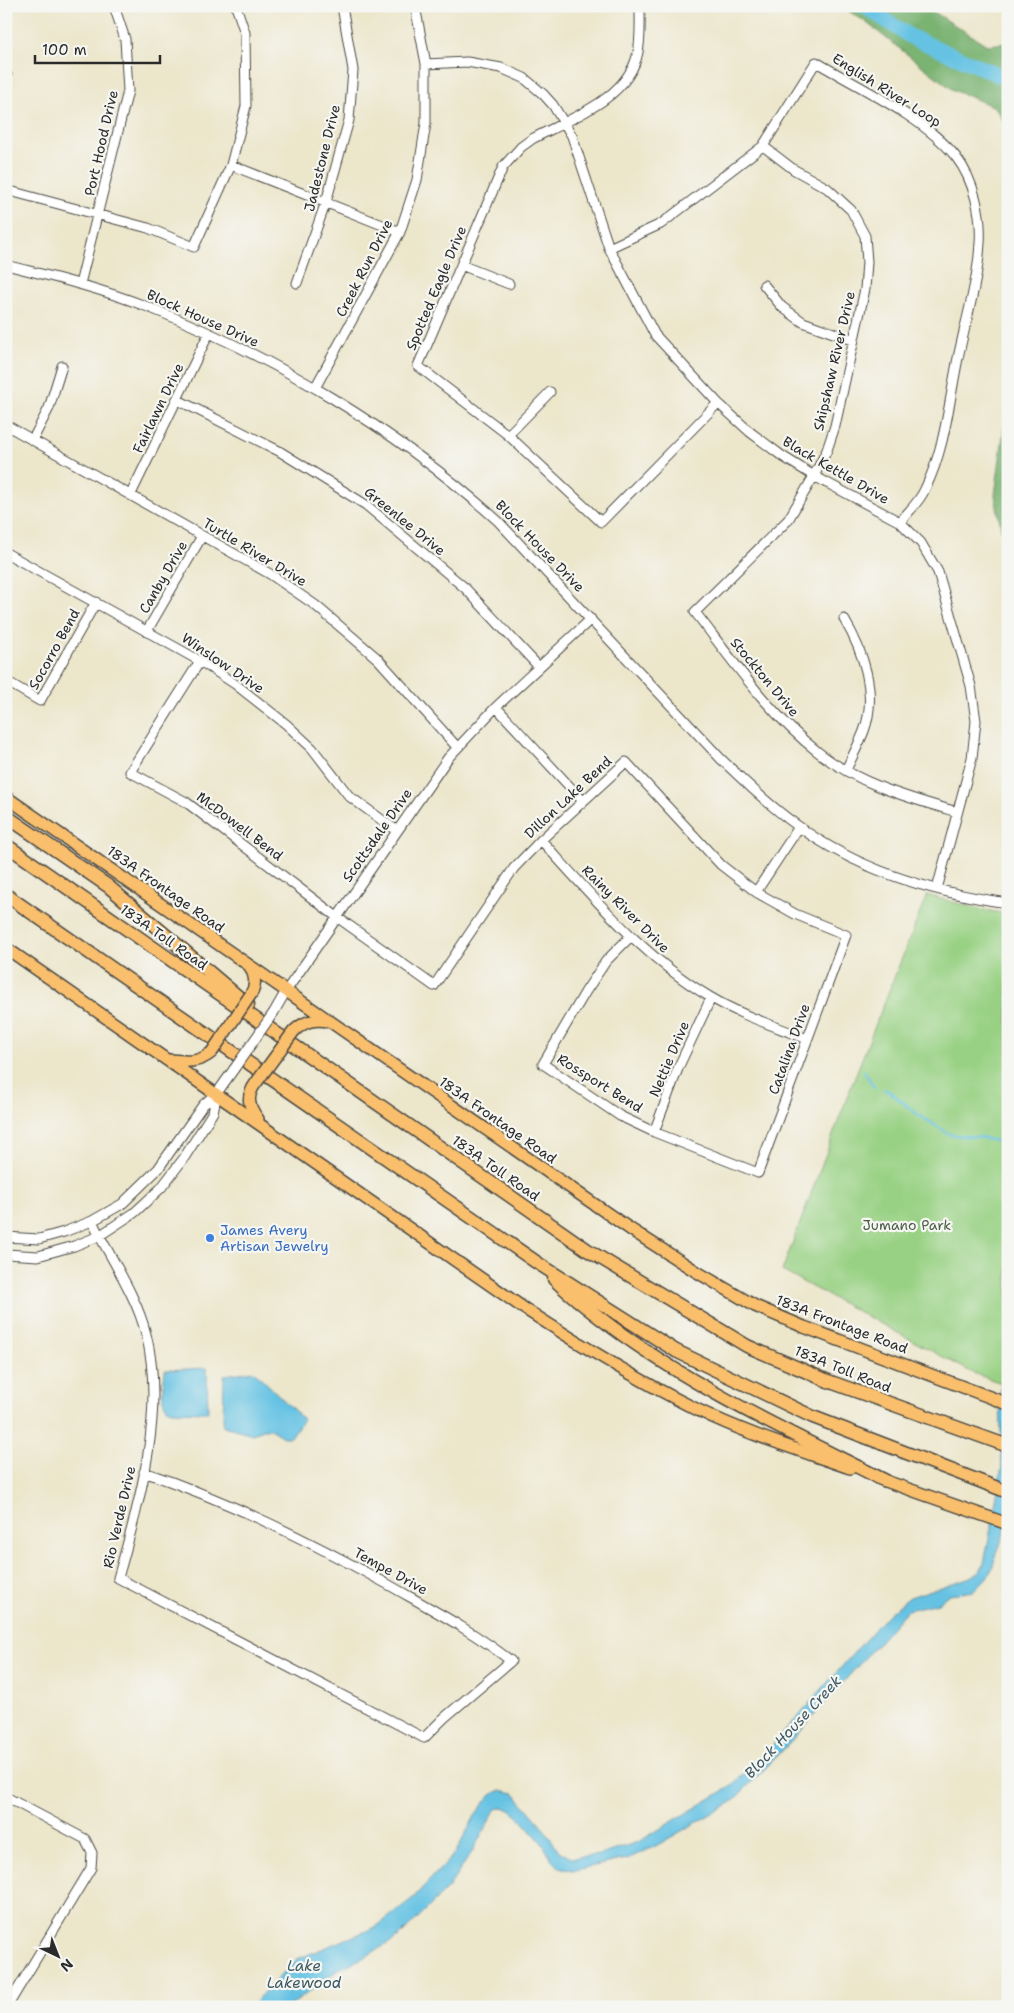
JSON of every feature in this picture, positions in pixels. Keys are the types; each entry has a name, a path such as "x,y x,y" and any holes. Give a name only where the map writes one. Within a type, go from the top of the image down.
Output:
{"highway":[{"path":"6,816 108,886 306,1054"},
{"name":"183A Toll Road","path":"6,845 589,1251 747,1346 828,1381 1008,1446"},
{"path":"6,895 536,1262 676,1351 813,1417 1008,1492"},
{"path":"6,899 31,912"},
{"path":"536,1262 571,1297 627,1338 692,1380 749,1412 886,1481"}],"main road":[{"name":"183A Frontage Road","path":"6,797 630,1229 697,1272 756,1306 837,1340 1008,1404"},
{"path":"6,948 170,1060 522,1307 593,1353 699,1411 886,1481 1008,1524"},
{"path":"170,1060 197,1062 212,1052 254,989 255,981 248,963"},
{"path":"263,1126 249,1104 250,1090 294,1030 309,1020 328,1021"}],"street":[{"name":"Port Hood Drive","path":"80,284 128,91 125,39 114,6"},
{"path":"6,190 148,228 194,247 232,164 246,106 245,33 236,6"},
{"name":"Jadestone Drive","path":"297,283 326,202 348,120 353,70 342,6"},
{"name":"Creek Run Drive","path":"315,388 400,232 417,180 426,123 426,64 414,6"},
{"name":"Spotted Eagle Drive","path":"640,6 638,54 627,78 618,90 606,100 521,147 503,167 418,366 508,434 601,522 718,403"},
{"name":"Black Kettle Drive","path":"426,64 467,62 485,64 512,72 524,78 543,94 553,105 572,136 609,248 655,335 718,403 750,432 782,456 814,476 900,522 921,543 938,572 971,686 976,721 972,758 937,889"},
{"name":"English River Loop","path":"609,248 661,224 762,146 816,62 901,112 937,137 957,158 971,184 978,212 980,242 976,274 938,459 924,492 900,522"},
{"name":"Shipshaw River Drive","path":"696,612 788,520 814,476 827,450 835,426 865,289 867,262 865,236 851,210 827,188 793,168 762,146"},
{"path":"232,164 400,232"},
{"name":"Block House Drive","path":"6,265 80,284 147,307 209,333 315,388 372,423 422,457 462,488 498,520 721,759 757,794 799,827 834,848 871,866 957,895 1008,903"},
{"path":"461,265 509,284"},
{"path":"764,285 782,307 802,322 853,340"},
{"name":"Fairlawn Drive","path":"131,494 209,333"},
{"path":"33,440 48,408 62,366"},
{"path":"508,434 550,392"},
{"name":"Greenlee Drive","path":"178,400 279,452 366,505 465,588 539,667"},
{"name":"Turtle River Drive","path":"6,425 270,574 315,605 378,659 457,747"},
{"name":"Canby Drive","path":"148,631 202,536"},
{"name":"Winslow Drive","path":"6,553 148,631 235,684 286,724 312,748 349,796 397,830"},
{"name":"Socorro Bend","path":"6,680 40,701 96,602"},
{"name":"Stockton Drive","path":"696,612 766,702 788,727 819,753 846,770 902,796 957,812"},
{"name":"Scottsdale Drive","path":"6,1237 39,1238 64,1232 92,1221 122,1204 158,1168 203,1105 217,1093 397,830 457,747 496,707 591,619"},
{"path":"844,619 854,636 868,677 870,702 864,730 846,770"},
{"name":"McDowell Bend","path":"200,661 130,772 186,802 337,917 434,986"},
{"path":"496,707 583,801"},
{"name":"Dillon Lake Bend","path":"434,986 514,868 540,840 626,762 721,865 756,892 795,914 846,936"},
{"path":"756,892 799,827"},
{"name":"Rainy River Drive","path":"540,840 631,936 662,964 711,998 752,1018 808,1039"},
{"name":"Rossport Bend","path":"631,936 606,960 544,1064 620,1116 654,1132 758,1173"},
{"name":"Catalina Drive","path":"758,1173 846,936"},
{"name":"Nettie Drive","path":"654,1132 679,1066 711,998"},
{"name":"Scottsdale Drive","path":"6,1254 38,1256 74,1246 99,1236 134,1213 161,1188 184,1158 213,1112 217,1093"},
{"name":"Rio Verde Drive","path":"92,1221 137,1308 146,1334 153,1376 152,1422 144,1472 118,1578 424,1738"},
{"name":"Tempe Drive","path":"144,1472 198,1490 323,1549 470,1632 511,1661 444,1718 424,1738"},
{"path":"6,1796 78,1835 90,1845 93,1856 91,1868 7,2007"}],"green space":[{"path":"840,6 924,6 987,45 1008,43 1008,131 995,107 953,90 863,20"},
{"path":"1008,399 1008,568 995,495"},
{"name":"Jumano Park","path":"927,895 979,909 1008,914 1008,1385 975,1374 782,1271 854,1079"}],"water":[{"path":"207,1368 208,1412 171,1411 167,1408 163,1398 165,1370"},
{"path":"254,1371 303,1419 291,1437 283,1437 270,1429 263,1429 253,1434 223,1426 224,1375"},
{"name":"Lake Lakewood","path":"1002,1373 1008,1374 1008,1501 1005,1530 990,1574 974,1591 949,1594 938,1603 907,1610 789,1744 732,1802 654,1847 627,1859 575,1870 562,1869 553,1862 542,1843 521,1819 510,1810 503,1807 495,1810 472,1852 448,1888 399,1937 365,1957 339,1969 289,2007 249,2007 297,1959 376,1927 413,1898 456,1852 477,1812 491,1795 501,1790 514,1793 542,1826 559,1851 571,1858 600,1855 638,1842 730,1787 771,1747 888,1614 910,1597 968,1578 980,1572 984,1563 1002,1466 1000,1396"}],"waterway":[{"name":"Block House Creek","path":"864,6 911,37 1008,79"},
{"path":"864,1071 874,1087"},
{"path":"884,1090 889,1091 917,1114 951,1135 979,1137 1008,1144"},
{"path":"1002,2007 1008,2003"}],"place":[{"name":"James Avery Artisan Jewelry","path":"210,1238"}]}
